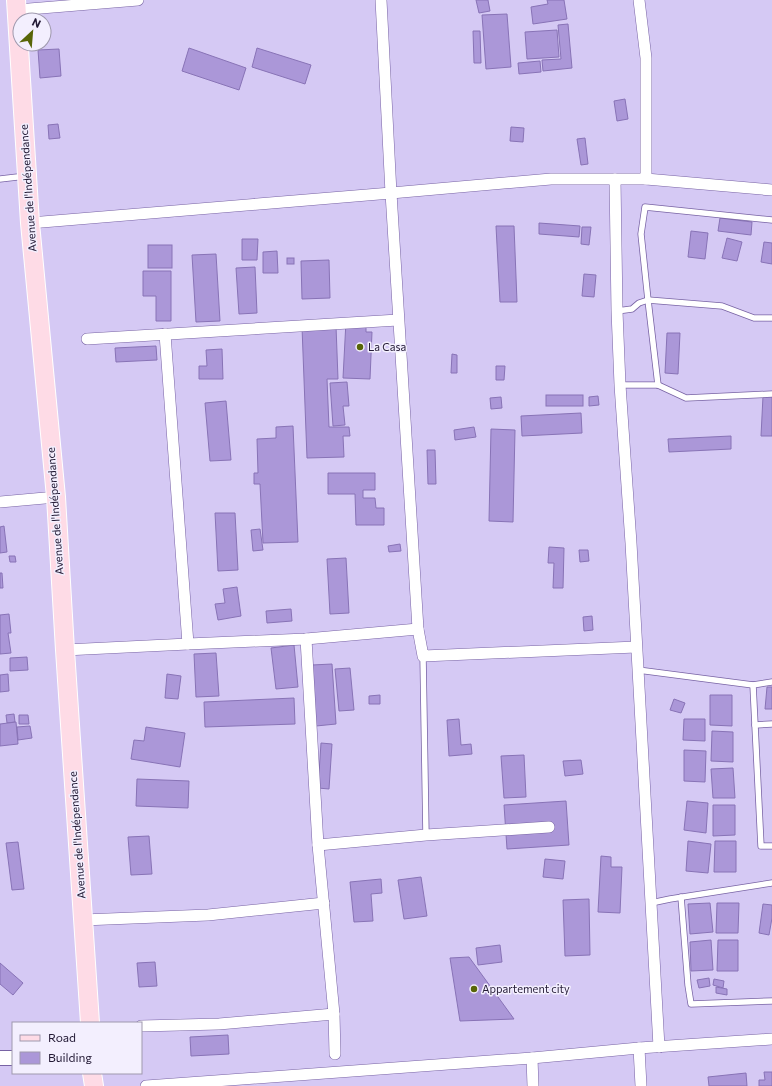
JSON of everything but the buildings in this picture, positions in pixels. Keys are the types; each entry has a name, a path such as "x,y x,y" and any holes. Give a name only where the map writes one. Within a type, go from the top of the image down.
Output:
{"main road":[{"name":"Avenue de l'Indépendance","path":"16,5 30,223 56,497 90,1022"},
{"path":"92,1074 94,1086"}],"street":[{"path":"16,5 138,0"},
{"path":"381,0 390,194 398,320 418,629 423,656 636,647"},
{"path":"639,0 646,58 646,178"},
{"path":"30,223 390,194 551,179 646,178 772,190"},
{"path":"615,179 617,311 620,385 631,543 659,1047"},
{"path":"87,339 398,320"},
{"path":"165,334 188,644"},
{"path":"0,502 56,497"},
{"path":"65,650 306,639 418,629"},
{"path":"306,639 318,845 334,1014 335,1054"},
{"path":"318,845 426,835 548,827"},
{"path":"83,920 208,915 324,903"},
{"path":"142,1026 219,1024 334,1014"},
{"path":"146,1086 772,1039"},
{"path":"639,1048 641,1086"},
{"path":"0,1058 12,1058"},
{"path":"532,1058 533,1086"}],"lane":[{"path":"0,179 27,176"},
{"path":"658,385 641,234 646,207 772,220"},
{"path":"617,311 632,309 639,303 648,300 722,306 754,318 772,318"},
{"path":"620,385 658,385 686,398 772,394"},
{"path":"423,656 426,835"},
{"path":"638,670 753,684 772,682"},
{"path":"753,684 761,846 772,846"},
{"path":"755,725 772,724"},
{"path":"651,902 772,883"},
{"path":"681,898 688,985 691,1004 772,1001"}],"place":[{"name":"La Casa","path":"360,347"},
{"name":"Appartement city","path":"474,989"}]}
